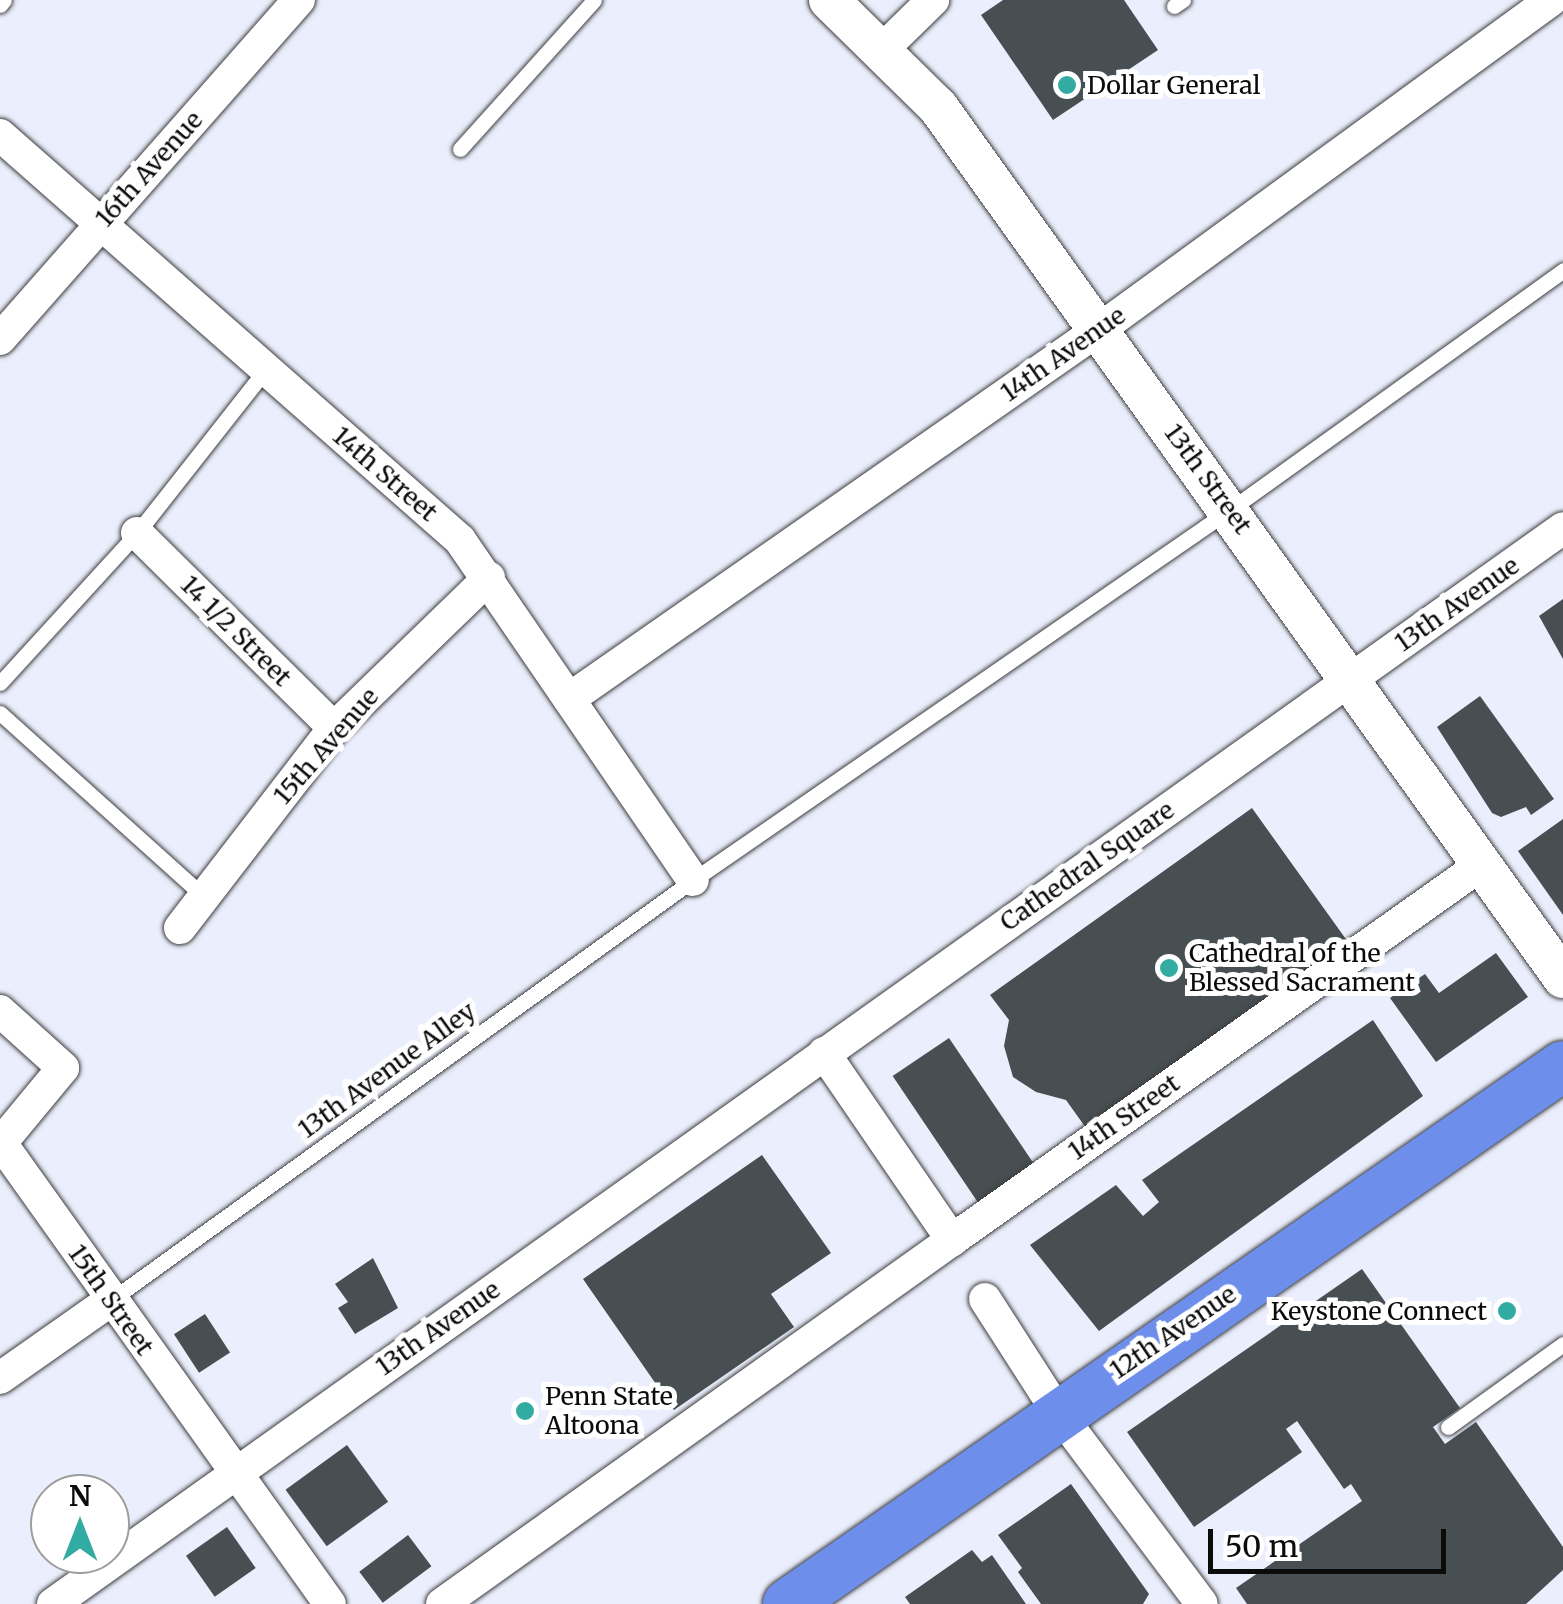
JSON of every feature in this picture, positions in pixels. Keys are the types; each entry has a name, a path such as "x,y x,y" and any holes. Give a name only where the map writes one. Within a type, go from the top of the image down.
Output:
{"main road":[{"name":"12th Avenue","path":"788,1604 1056,1411 1563,1066"}],"street":[{"name":"16th Avenue","path":"0,339 300,0"},
{"name":"13th Street","path":"829,0 884,48 938,107 1231,509 1563,978"},
{"path":"884,48 933,0"},
{"name":"14th Avenue","path":"568,699 1097,330 1551,0"},
{"name":"14th Street","path":"0,135 460,540 693,880"},
{"name":"13th Avenue","path":"1350,680 1563,528"},
{"name":"14 1/2 Street","path":"137,533 334,728"},
{"name":"15th Avenue","path":"180,928 334,728 489,578"},
{"name":"Cathedral Square","path":"824,1053 1350,680"},
{"name":"14th Street","path":"442,1604 1481,865"},
{"name":"15th Street","path":"0,1012 63,1068 1,1143 232,1473 330,1604"},
{"path":"824,1053 952,1240"},
{"name":"13th Avenue","path":"53,1604 824,1053"},
{"path":"0,1378 112,1300"},
{"path":"985,1300 1056,1411 1202,1604"}],"lane":[{"path":"460,149 594,0"},
{"name":"13th Avenue Alley","path":"112,1300 693,880 1231,509 1563,270"},
{"path":"0,683 137,533 266,369"},
{"path":"0,713 203,896"},
{"path":"1448,1427 1563,1344"}],"building":[{"name":"Dollar General","path":"1003,0 1124,0 1158,50 1053,120 981,15"},
{"path":"1563,599 1563,659 1539,616"},
{"path":"1480,696 1554,799 1531,815 1526,807 1501,817 1492,813 1437,727"},
{"name":"Cathedral of the Blessed Sacrament","path":"1252,808 1348,942 1086,1128 1066,1100 1036,1092 1013,1077 1004,1046 1009,1020 990,995"},
{"path":"1563,819 1563,915 1518,851"},
{"path":"1496,953 1528,997 1436,1062 1390,998 1425,974 1439,993"},
{"path":"1373,1020 1423,1096 1099,1331 1030,1245 1116,1185 1143,1216 1159,1202 1142,1180"},
{"path":"949,1038 1036,1167 979,1205 893,1076"},
{"path":"762,1155 831,1253 771,1294 794,1327 674,1410 583,1279"},
{"path":"373,1258 398,1308 355,1334 338,1308 348,1302 335,1284"},
{"path":"1362,1269 1460,1408 1433,1427 1445,1444 1476,1422 1563,1547 1563,1570 1526,1604 1247,1604 1236,1588 1362,1501 1351,1484 1344,1489 1297,1421 1286,1429 1302,1452 1194,1527 1127,1432"},
{"path":"205,1314 230,1353 199,1373 174,1334"},
{"path":"347,1445 388,1502 327,1546 286,1490"},
{"path":"1071,1484 1149,1594 1143,1604 1041,1604 1018,1572 1022,1568 998,1535"},
{"path":"227,1527 256,1568 215,1597 186,1556"},
{"path":"408,1535 431,1566 383,1603 359,1572"},
{"path":"972,1550 982,1562 992,1555 1026,1604 910,1604 905,1597"}],"place":[{"name":"Dollar General","path":"1067,85"},
{"name":"Cathedral of the Blessed Sacrament","path":"1169,968"},
{"name":"Keystone Connect","path":"1507,1311"},
{"name":"Penn State Altoona","path":"525,1411"}]}
